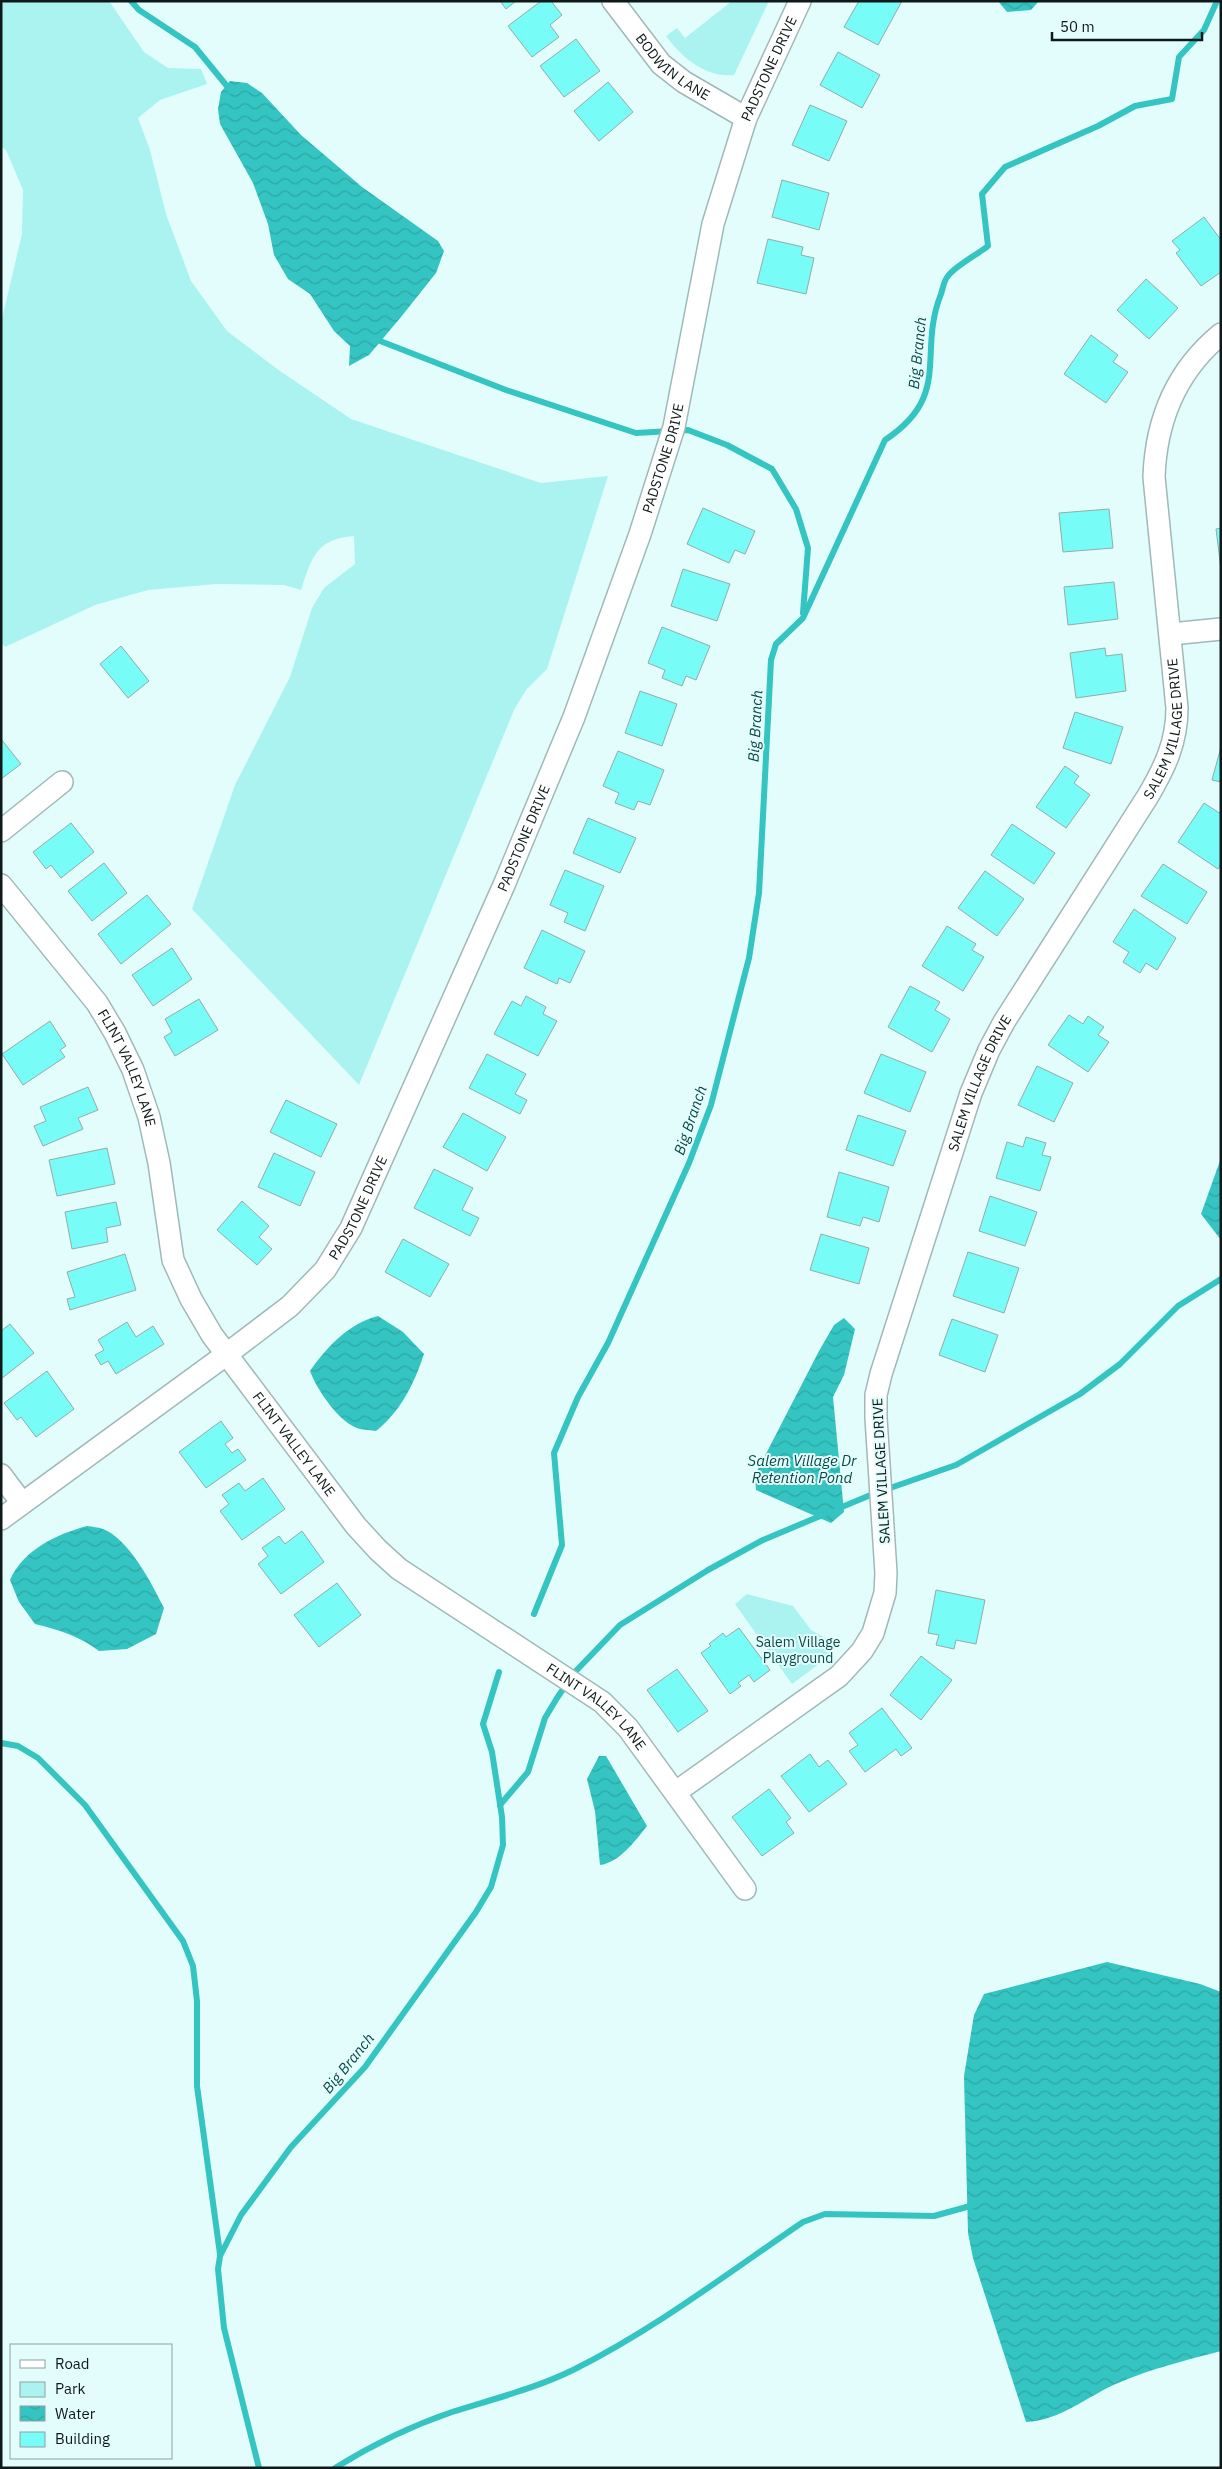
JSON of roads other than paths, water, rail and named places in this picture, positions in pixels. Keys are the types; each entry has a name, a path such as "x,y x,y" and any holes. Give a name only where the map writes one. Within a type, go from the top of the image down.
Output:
{"street":[{"name":"BODWIN LANE","path":"613,1 661,64 684,82 746,118"},
{"name":"PADSTONE DRIVE","path":"1,1519 290,1306 309,1288 339,1249 355,1219 500,894 566,735 640,534 674,427 713,224 746,118 800,1"},
{"name":"SALEM VILLAGE DRIVE","path":"676,1792 839,1676 862,1651 873,1633 883,1599 886,1573 876,1394 971,1093 989,1050 1004,1022 1167,764 1177,728 1170,634 1154,477 1157,439 1168,402 1178,383 1200,353 1221,334"},
{"path":"1170,634 1221,629"},
{"path":"1,831 62,782"},
{"name":"FLINT VALLEY LANE","path":"1,886 97,1003 116,1033 133,1070 149,1117 159,1164 173,1260 191,1299 227,1354 356,1526 378,1550 399,1569 602,1702 628,1728 746,1889"},
{"path":"1,1475 22,1503"}],"water":[{"path":"998,1 1039,1 1031,10 1007,12"},
{"path":"230,81 247,83 262,93 301,135 362,187 438,241 444,251 436,273 401,317 369,355 349,366 350,346 334,331 310,294 288,279 274,255 268,224 253,183 220,124 218,109 221,92"},
{"path":"1221,1158 1221,1240 1201,1214"},
{"path":"378,1316 403,1332 424,1354 416,1376 400,1406 376,1431 352,1426 337,1413 318,1387 310,1371 331,1345 348,1330 367,1319"},
{"name":"Salem Village Dr Retention Pond","path":"844,1318 855,1329 844,1375 833,1397 844,1512 831,1523 756,1490 755,1475 819,1351 834,1325"},
{"path":"87,1526 103,1529 113,1534 122,1542 139,1563 164,1608 156,1634 127,1649 99,1651 69,1634 35,1624 19,1602 10,1580 23,1560 32,1552 53,1539"},
{"path":"599,1756 606,1756 647,1826 632,1844 614,1860 600,1865 595,1811 587,1779"},
{"path":"1107,1962 1200,1984 1221,1992 1221,2351 1143,2373 1107,2388 1062,2413 1038,2421 1026,2422 973,2258 968,2233 964,2076 974,2015 984,1994"}],"waterway":[{"path":"131,1 139,10 195,47 231,91"},
{"name":"Big Branch","path":"534,1614 562,1545 554,1453 578,1397 608,1343 689,1163 711,1105 749,958 759,893 771,660 776,644 803,618 885,440 906,423 919,407 930,373 934,316 946,280 951,272 988,246 982,194 1005,167 1098,126 1135,106 1172,99 1179,57 1204,30 1217,1"},
{"path":"375,339 506,390 636,433 688,430 727,445 772,469 796,509 808,548 803,613"},
{"path":"837,1509 873,1494 956,1465 1080,1394 1120,1364 1178,1306 1221,1279"},
{"path":"500,1805 528,1772 545,1718 557,1698 574,1673 620,1625 708,1570 763,1540 825,1514"},
{"name":"Big Branch","path":"259,2468 224,2328 218,2269 220,2256 241,2215 291,2147 365,2067 476,1912 491,1887 503,1845 502,1817 492,1752 483,1724 499,1672"},
{"path":"1,1743 18,1746 38,1758 85,1805 183,1941 193,1966 197,2001 197,2086 220,2254"},
{"path":"335,2468 377,2444 422,2423 528,2388 573,2370 662,2319 803,2222 825,2214 934,2216 974,2205"}],"park label":[{"name":"Salem Village Playground","path":"798,1650"}]}
